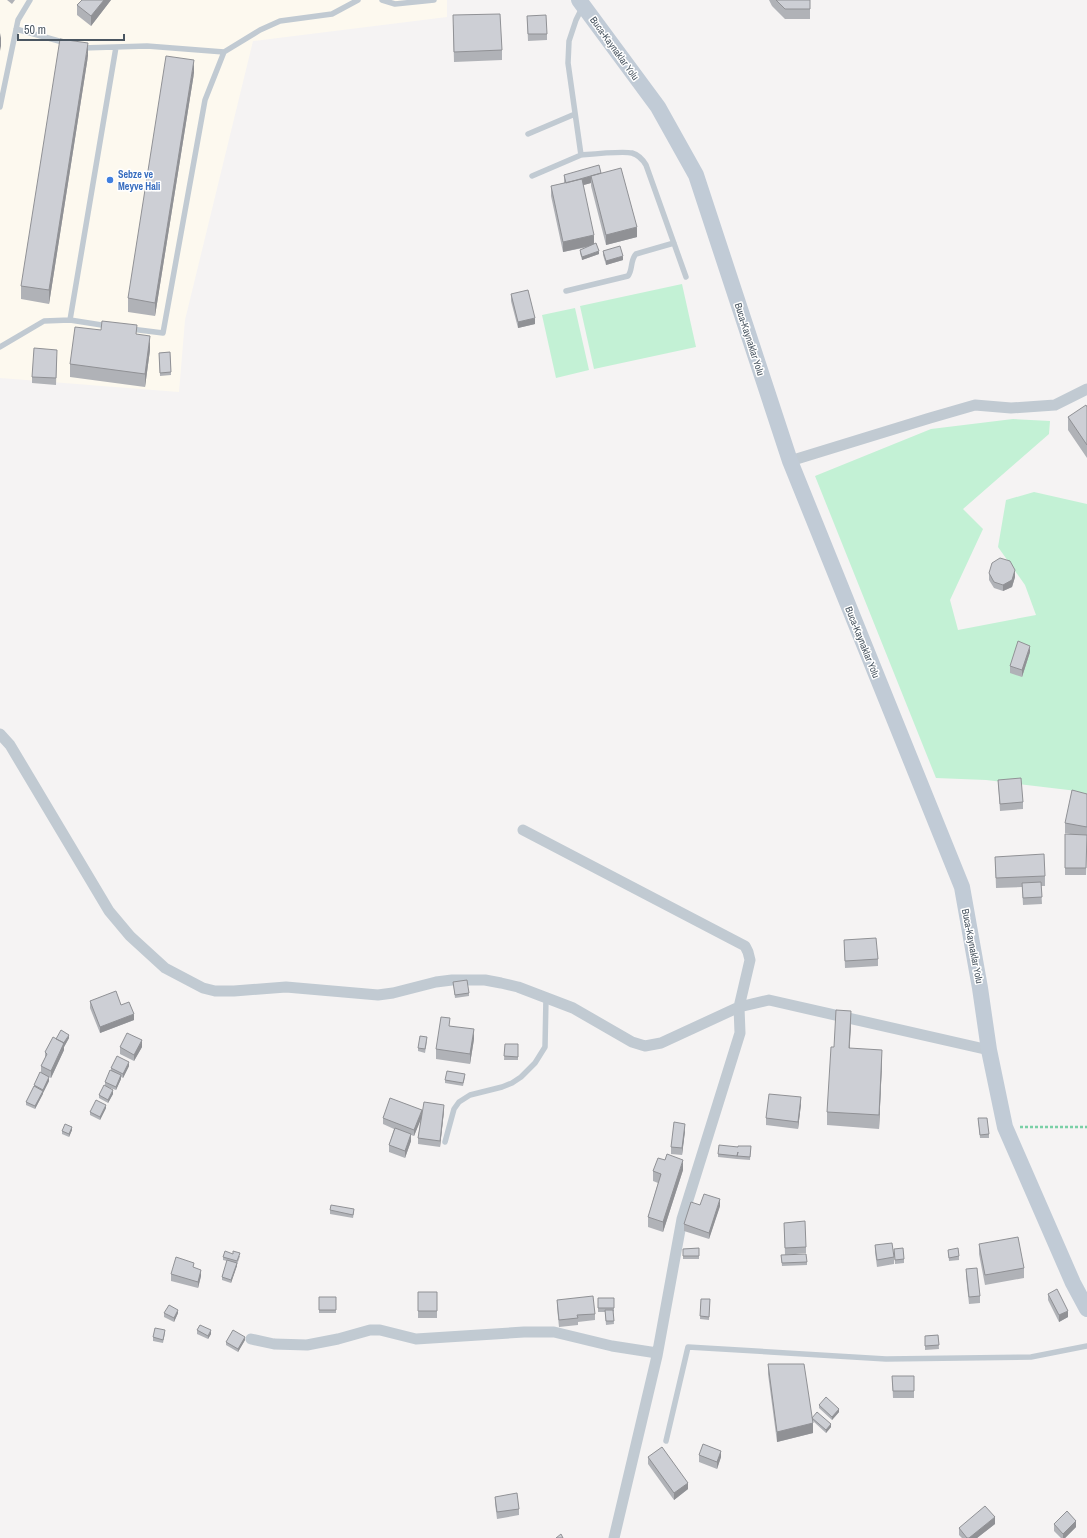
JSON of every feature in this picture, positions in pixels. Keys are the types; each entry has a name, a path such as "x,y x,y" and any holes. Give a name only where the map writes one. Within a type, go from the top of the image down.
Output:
{"street":[{"name":"Buca-Kaynaklar Yolu","path":"581,3 658,107 696,175 790,461 962,887 980,988 989,1050 1005,1127 1073,1283 1087,1309"},
{"path":"790,461 975,405 1011,408 1055,405 1087,389"},
{"path":"0,734 10,746 109,911 119,924 147,953 165,968 203,988 215,991 234,992 286,987 378,994 400,992 436,982 468,979 501,983 573,1008 632,1042 645,1046 662,1043 739,1007 769,1000 989,1050"},
{"path":"523,830 745,946 750,960 739,1007 740,1033 682,1219 657,1353 614,1538"},
{"path":"251,1339 274,1344 307,1345 330,1341 370,1330 380,1330 416,1338 524,1332 554,1332 612,1346 657,1353"}],"lane":[{"path":"0,107 18,20 30,0"},
{"path":"16,29 82,48 147,46 224,52 260,30 280,21 332,14 358,0"},
{"path":"382,0 395,4 434,0"},
{"path":"581,3 569,40 568,63 581,155"},
{"path":"70,320 116,46"},
{"path":"124,328 163,333 205,100 224,52"},
{"path":"528,134 576,114"},
{"path":"532,176 581,155 631,152 640,157 646,165 686,277"},
{"path":"566,291 628,276 631,272 633,259 636,254 674,243"},
{"path":"0,347 44,321 70,320 117,327"},
{"path":"445,1142 454,1109 459,1102 470,1096 512,1083 521,1077 535,1063 545,1047 546,998"},
{"path":"666,1441 688,1347 886,1359 1031,1357 1087,1346"}],"path":[{"path":"1005,1127 1087,1127"}],"shaded area":[{"name":"Sebze ve Meyve Hali","path":"0,0 447,0 447,17 253,41 185,320 179,392 0,378"}],"green space":[{"path":"682,284 696,347 594,369 580,306"},
{"path":"575,308 589,370 556,378 542,315"},
{"path":"1013,419 1050,421 1049,434 963,509 983,529 950,600 958,630 1036,615 1025,585 998,547 1006,500 1034,492 1087,504 1087,797 1077,791 986,780 936,778 815,476 931,429"}],"building":[{"path":"82,0 104,0 91,16 77,5"},
{"path":"776,0 810,0 810,9 785,9"},
{"path":"500,14 502,50 454,52 453,15"},
{"path":"546,15 547,34 528,34 527,16"},
{"path":"60,39 88,43 49,290 21,286"},
{"path":"166,56 194,60 155,303 128,298"},
{"path":"599,165 601,173 566,183 564,175"},
{"path":"621,168 637,227 606,235 591,176"},
{"path":"582,179 594,235 563,242 551,186"},
{"path":"596,243 599,251 582,257 580,250"},
{"path":"620,246 623,256 606,261 603,251"},
{"path":"528,290 535,318 518,322 511,294"},
{"path":"102,321 137,325 136,334 150,336 145,374 70,364 75,327 101,330"},
{"path":"34,348 57,350 56,378 32,377"},
{"path":"170,352 171,372 160,373 159,353"},
{"path":"1086,405 1087,407 1087,445 1068,417"},
{"path":"1000,558 1010,561 1015,570 1012,580 1003,585 994,582 989,573 992,563"},
{"path":"1018,641 1030,646 1022,670 1010,666"},
{"path":"1021,778 1023,802 1000,804 998,780"},
{"path":"1072,790 1087,794 1087,827 1065,823"},
{"path":"1065,834 1087,835 1086,868 1065,868"},
{"path":"1044,854 1045,876 996,878 995,857"},
{"path":"1041,882 1042,897 1023,898 1022,883"},
{"path":"876,938 878,959 845,961 844,940"},
{"path":"467,980 469,993 455,995 453,982"},
{"path":"116,991 121,1005 129,1002 134,1014 100,1027 90,1001"},
{"path":"836,1010 851,1011 849,1048 882,1050 879,1115 827,1112 831,1047 834,1047"},
{"path":"441,1017 450,1018 449,1026 474,1029 470,1054 436,1049"},
{"path":"61,1030 69,1035 64,1043 56,1039"},
{"path":"127,1033 142,1040 134,1055 120,1047"},
{"path":"420,1036 427,1037 425,1049 418,1048"},
{"path":"53,1037 64,1043 51,1071 41,1066 47,1054 45,1052"},
{"path":"505,1044 518,1044 518,1057 504,1056"},
{"path":"117,1056 129,1062 123,1074 111,1068"},
{"path":"110,1070 121,1075 116,1087 105,1082"},
{"path":"447,1071 465,1074 463,1083 445,1080"},
{"path":"40,1072 49,1077 43,1090 34,1085"},
{"path":"104,1085 113,1090 108,1100 99,1095"},
{"path":"34,1086 43,1091 35,1106 26,1102"},
{"path":"769,1094 801,1097 798,1122 766,1118"},
{"path":"390,1098 422,1110 414,1130 383,1118"},
{"path":"96,1100 106,1105 100,1117 90,1112"},
{"path":"424,1102 444,1105 440,1141 418,1138"},
{"path":"978,1118 987,1118 989,1134 980,1135"},
{"path":"674,1122 685,1124 682,1148 671,1147"},
{"path":"65,1124 72,1127 69,1134 62,1131"},
{"path":"395,1128 411,1134 405,1151 389,1145"},
{"path":"719,1145 738,1147 751,1146 750,1157 718,1154"},
{"path":"667,1154 683,1160 663,1222 648,1217 661,1174 653,1171 658,1158 665,1160"},
{"path":"704,1194 720,1199 709,1233 684,1224 691,1202 700,1205"},
{"path":"331,1205 354,1209 353,1215 330,1210"},
{"path":"805,1221 806,1247 785,1248 784,1223"},
{"path":"1018,1237 1024,1268 985,1275 979,1244"},
{"path":"892,1243 894,1257 877,1260 875,1245"},
{"path":"699,1248 699,1256 683,1256 683,1249"},
{"path":"903,1248 904,1259 895,1260 894,1249"},
{"path":"958,1248 959,1256 949,1258 948,1250"},
{"path":"225,1251 233,1254 233,1251 240,1253 237,1261 223,1257"},
{"path":"806,1254 807,1262 782,1263 781,1255"},
{"path":"176,1257 194,1263 193,1267 201,1270 198,1282 171,1274"},
{"path":"227,1260 237,1263 231,1280 222,1277"},
{"path":"977,1268 980,1296 969,1297 966,1269"},
{"path":"1057,1289 1068,1311 1059,1315 1048,1294"},
{"path":"418,1292 437,1292 437,1311 418,1311"},
{"path":"593,1296 595,1314 577,1315 578,1318 559,1320 557,1300"},
{"path":"319,1297 336,1297 336,1310 319,1310"},
{"path":"598,1298 614,1298 614,1308 598,1308"},
{"path":"701,1299 710,1299 709,1317 700,1316"},
{"path":"169,1305 178,1310 174,1318 164,1313"},
{"path":"605,1310 613,1310 614,1321 606,1321"},
{"path":"200,1325 211,1330 208,1336 197,1330"},
{"path":"155,1328 165,1330 163,1340 153,1337"},
{"path":"233,1330 245,1337 238,1349 226,1342"},
{"path":"938,1335 939,1345 925,1346 925,1336"},
{"path":"768,1364 804,1364 813,1423 777,1432"},
{"path":"892,1376 914,1376 914,1391 893,1391"},
{"path":"826,1397 839,1409 832,1417 819,1405"},
{"path":"817,1412 831,1424 826,1430 812,1418"},
{"path":"703,1444 721,1451 717,1462 699,1455"},
{"path":"662,1447 688,1483 674,1493 648,1457"},
{"path":"517,1493 519,1509 497,1512 495,1497"},
{"path":"985,1506 995,1517 967,1538 959,1528"},
{"path":"1067,1511 1076,1521 1063,1534 1054,1524"},
{"path":"561,1534 563,1538 556,1538"}],"place":[{"name":"Sebze ve Meyve Hali","path":"110,180"}]}
